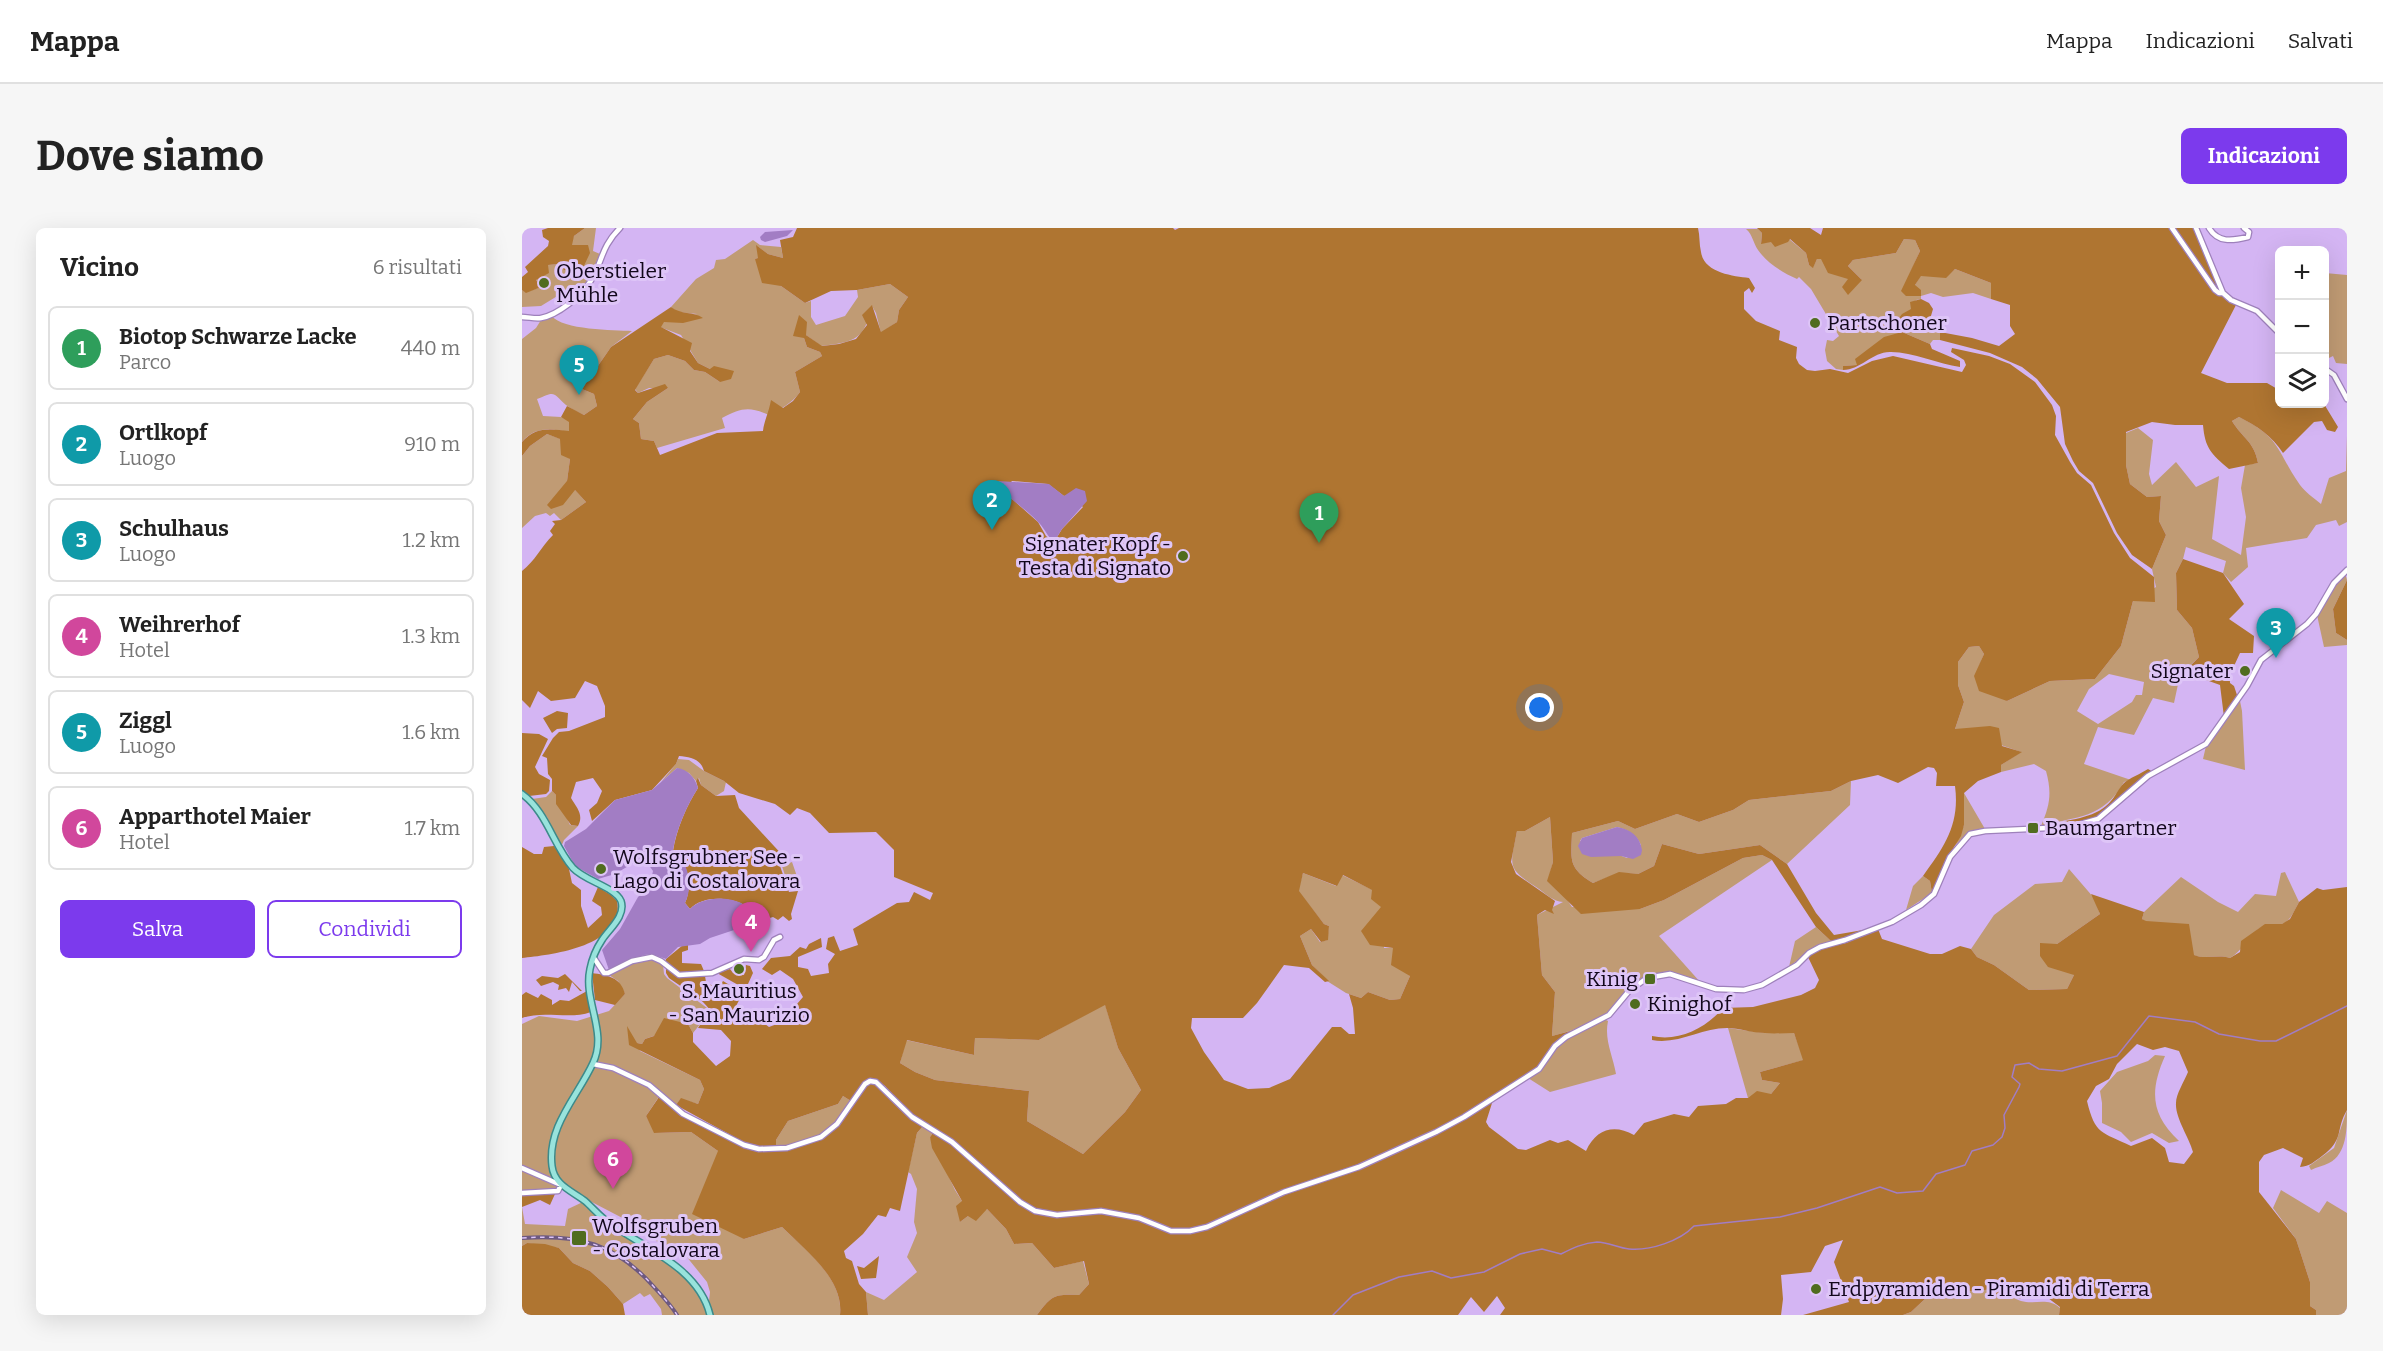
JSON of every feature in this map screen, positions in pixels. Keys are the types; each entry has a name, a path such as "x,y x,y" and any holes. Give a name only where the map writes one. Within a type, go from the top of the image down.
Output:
{"main road":[{"path":"522,794 543,817 560,850 581,875 610,890 618,896 621,903 619,917 602,939 594,958 589,981 598,1041 593,1064 566,1107 558,1125 553,1146 552,1166 555,1176 561,1185 585,1201 611,1224 642,1242 678,1269 704,1298 710,1315"}],"street":[{"path":"522,317 542,318 575,298 590,283 607,242 620,228"},
{"path":"2172,228 2215,290 2223,293"},
{"path":"2196,228 2223,293 2230,300 2257,311 2275,329"},
{"path":"2209,228 2215,236 2230,240 2248,237 2249,232 2244,228"},
{"path":"2329,371 2334,375 2347,399"},
{"path":"593,1064 613,1068 650,1085 683,1114 744,1145 759,1149 787,1148 821,1137 837,1124 865,1084 870,1081 876,1082 912,1117 952,1142 1020,1202 1035,1211 1057,1215 1101,1211 1139,1218 1171,1231 1190,1231 1207,1227 1284,1192 1359,1167 1464,1117 1539,1069 1555,1046 1566,1037 1609,1015 1629,991 1647,978 1670,974 1716,989 1744,990 1762,985 1797,965 1809,953 1820,947 1892,922 1921,905 1934,894 1950,857 1970,834 1984,831 2070,827 2098,819 2148,776 2205,744 2247,686 2261,660 2307,624 2316,614 2334,583 2347,570"},
{"path":"594,958 604,973 639,958 652,957 679,975 705,974 722,970 744,959 759,960 764,957 774,940 780,937"},
{"path":"522,1168 561,1185 558,1191 522,1193"}],"shaded area":[{"path":"585,228 596,228 593,251 600,254 585,286 577,284 541,306 522,307 522,290 526,292 541,287 536,280 548,265 559,264 574,236"},
{"path":"585,228 574,236 572,245 588,245 590,253 581,272 564,270 559,264 548,265 549,273 536,280 541,287 526,293 522,290 522,277 528,272 525,267 548,246 549,241 543,237 542,230"},
{"path":"797,228 1173,228 1175,230 1179,228 1698,228 1703,259 1713,269 1720,272 1749,278 1755,288 1752,293 1749,288 1744,292 1744,309 1756,321 1780,331 1779,340 1797,347 1796,358 1799,364 1807,370 1830,369 1848,373 1872,361 1893,356 1962,372 1966,365 1964,360 1951,352 1952,348 1989,356 2010,364 2035,382 2052,405 2056,416 2055,435 2070,462 2077,473 2091,485 2114,533 2130,558 2154,577 2155,602 2133,601 2121,646 2095,679 2050,681 2007,701 1979,691 1974,676 1984,654 1979,646 1969,647 1958,662 1958,685 1964,702 1955,729 1990,726 1999,728 2002,746 2022,752 2001,765 2001,772 1978,781 1964,793 1964,825 1961,836 1944,863 1932,893 1930,881 1923,876 1949,834 1956,800 1955,786 1936,786 1937,773 1934,768 1928,767 1898,783 1878,775 1851,781 1831,791 1749,800 1733,810 1699,822 1677,814 1635,829 1618,821 1572,833 1571,850 1575,868 1593,883 1619,872 1638,874 1654,866 1662,844 1699,854 1760,845 1787,864 1816,913 1834,935 1869,929 1832,942 1816,927 1772,860 1762,855 1743,858 1664,900 1640,909 1581,914 1547,881 1553,862 1550,817 1525,831 1517,831 1511,862 1516,874 1555,901 1552,910 1554,914 1545,910 1537,915 1542,975 1555,992 1552,1036 1574,1030 1538,1068 1464,1117 1359,1166 1284,1191 1219,1221 1190,1230 1171,1230 1139,1218 1101,1210 1058,1214 1036,1210 1020,1202 952,1142 912,1116 885,1086 877,1081 870,1080 851,1101 843,1096 838,1104 788,1121 776,1140 776,1147 759,1148 745,1143 676,1105 681,1098 698,1104 704,1089 700,1080 629,1045 627,1026 637,1043 642,1044 645,1039 654,1036 664,1018 688,1024 693,1033 693,1042 716,1066 730,1056 731,1041 721,1030 698,1028 700,1025 717,1025 710,1010 698,998 669,978 666,967 680,975 705,976 706,982 718,989 723,981 743,993 736,1006 747,1013 757,1013 763,1016 765,1024 769,1027 785,1021 794,1024 802,1014 797,1004 803,997 793,979 780,970 772,975 762,969 771,958 790,956 800,947 806,949 809,944 821,938 822,947 798,957 798,967 808,969 811,976 829,973 828,964 835,954 826,949 828,938 834,936 840,951 858,945 853,929 897,903 909,902 914,892 930,900 933,893 894,877 894,850 876,832 829,833 810,813 797,808 790,815 775,804 739,793 724,781 704,771 698,761 687,757 679,756 676,764 652,790 615,800 592,821 589,810 597,803 602,791 593,778 576,782 571,798 579,812 580,822 578,826 571,825 556,804 556,795 552,791 552,779 548,774 547,758 542,756 559,732 569,731 605,717 605,706 597,686 585,681 575,698 551,701 538,691 530,708 522,700 522,571 553,535 550,531 555,524 552,521 561,520 586,502 575,490 563,505 551,509 547,505 567,481 570,459 561,455 560,439 547,434 530,446 522,456 522,442 538,431 550,429 569,431 569,422 561,417 567,406 584,415 597,406 594,394 582,389 611,347 671,307 703,318 683,323 664,322 661,327 692,343 690,351 698,363 710,369 714,366 734,371 731,379 720,382 705,372 694,370 685,361 668,355 654,359 635,390 638,393 665,384 668,388 647,402 633,419 639,423 641,439 654,441 660,455 717,433 763,431 771,400 783,408 793,401 800,392 795,372 822,356 820,352 807,347 804,338 793,336 799,315 807,322 806,335 822,346 839,344 856,339 867,325 862,315 872,305 881,332 897,322 899,310 908,297 890,284 857,290 831,291 805,303 781,286 762,283 755,259 758,258 756,245 768,254 783,258 780,240 793,237","holes":["1012,481 1048,484 1064,496 1069,495 1083,507 1062,529 1054,542 1046,536 1038,522 1003,491","1303,873 1337,886 1343,875 1372,890 1371,899 1381,907 1361,931 1370,945 1393,948 1391,965 1410,976 1400,999 1390,1000 1368,992 1361,998 1349,994 1353,1008 1355,1034 1349,1034 1341,1027 1332,1027 1290,1079 1269,1088 1248,1089 1224,1080 1204,1052 1191,1028 1192,1018 1243,1018 1257,1003 1284,965 1309,968 1325,982 1329,981 1312,965 1300,936 1311,929 1321,942 1328,940 1329,926 1324,924 1299,891","1105,1005 1118,1048 1141,1090 1125,1112 1083,1154 1027,1121 1029,1091 935,1080 900,1063 907,1040 974,1055 975,1038 1039,1040"]},
{"path":"1757,228 1810,228 1821,235 1823,228 2195,228 2218,290 2226,300 2236,305 2201,373 2227,383 2267,383 2275,388 2275,408 2326,408 2338,427 2335,432 2327,430 2322,421 2314,422 2283,453 2264,432 2239,417 2232,421 2251,445 2258,463 2229,469 2210,450 2205,439 2203,425 2152,422 2126,432 2126,465 2130,484 2147,497 2161,496 2159,521 2166,535 2152,569 2132,555 2117,533 2093,483 2079,471 2065,444 2060,407 2037,379 2022,367 1990,353 1940,340 1940,332 1999,346 2015,334 2010,326 2010,305 1991,299 1991,283 1955,269 1946,278 1921,276 1915,285 1921,290 1921,296 1906,296 1901,291 1920,251 1915,240 1904,239 1896,253 1853,260 1848,266 1862,280 1848,295 1842,287 1848,279 1828,273 1821,259 1817,259 1813,268 1809,265 1806,253 1790,239 1775,247 1771,242 1761,244 1762,233"},
{"path":"1746,229 1758,229 1762,233 1761,243 1789,239 1806,253 1809,265 1813,267 1817,259 1821,258 1862,280 1848,266 1853,260 1896,253 1904,239 1915,240 1920,251 1902,291 1915,285 1921,275 1946,277 1955,269 1991,283 1991,299 1973,293 1943,297 1931,293 1921,296 1921,299 1916,300 1904,329 1928,326 1927,331 1940,332 1940,340 1933,340 1930,344 1902,332 1857,365 1843,366 1843,370 1836,369 1827,361 1825,350 1827,340 1833,341 1839,336 1811,289 1799,277 1797,279 1786,274 1766,259"},
{"path":"793,230 787,236 765,242 760,237 765,232"},
{"path":"753,240 760,245 781,247 783,258 768,254 757,246 759,258 755,259 781,286 805,303 811,301 811,317 816,325 845,316 858,297 857,290 890,284 908,297 899,310 897,322 881,333 872,306 861,333 850,341 821,346 806,335 804,338 807,347 820,352 822,356 795,372 800,392 782,408 769,415 756,410 740,410 722,418 725,428 657,448 654,441 641,439 639,423 633,419 647,402 668,388 649,388 638,393 635,389 654,359 668,355 685,361 694,370 705,372 720,382 710,369 698,363 681,335 660,327 663,322 697,314 677,312 671,307 696,279 714,268 716,260 725,259"},
{"path":"2329,273 2347,275 2347,364 2336,363 2333,356 2329,358"},
{"path":"1921,299 1929,303 1933,309 1928,326 1904,329 1899,318 1911,309 1910,302"},
{"path":"552,316 558,321 577,327 632,331 611,347 582,389 594,394 597,406 584,415 568,406 556,395 537,399 543,416 561,417 570,421 569,432 538,431 522,442 522,339 536,328 541,320"},
{"path":"1902,332 1960,361 1960,367 1908,354 1885,352 1856,367 1843,370 1843,366 1857,365 1855,359 1884,337"},
{"path":"2239,417 2271,439 2302,488 2321,504 2329,478 2346,471 2347,436 2347,522 2339,526 2336,520 2316,525 2307,538 2246,548 2248,567 2231,582 2223,573 2226,561 2186,547 2176,573 2177,610 2192,628 2199,657 2180,675 2174,703 2153,698 2134,735 2098,727 2084,764 2131,780 2124,782 2116,794 2098,810 2041,826 2049,799 2046,771 2034,764 2001,772 2001,765 2021,752 1955,729 1964,702 1958,685 1958,662 1969,647 1979,646 1984,654 1975,676 2007,701 2050,681 2095,679 2121,646 2133,601 2156,587 2152,569 2166,535 2159,521 2161,496 2147,497 2130,484 2126,465 2126,433 2138,428 2153,440 2149,474 2152,485 2176,462 2196,487 2219,476 2212,539 2241,555 2246,517 2241,488 2245,465 2258,463 2251,445 2232,421","holes":["2109,674 2144,682 2142,695 2136,695 2132,702 2098,724 2077,711 2089,689"]},
{"path":"547,434 561,439 570,459 567,481 586,502 561,520 554,513 550,516 546,513 535,516 522,528 522,456 530,446"},
{"path":"998,481 1049,484 1064,496 1076,488 1085,491 1087,501 1062,529 1054,542 1041,525 1006,493"},
{"path":"2183,559 2223,573 2244,604 2229,619 2254,636 2253,653 2240,653 2234,666 2229,665 2230,683 2234,686 2238,698 2224,717 2220,685 2184,672 2199,657 2192,628 2177,610 2176,573"},
{"path":"2345,573 2347,580 2333,609 2336,633 2347,640 2347,645 2324,647 2317,615"},
{"path":"2347,580 2347,640 2336,633 2333,609"},
{"path":"2240,701 2245,770 2203,759 2206,746"},
{"path":"557,711 568,713 567,728 557,729 552,733 543,718"},
{"path":"522,733 539,734 548,739 535,767 539,774 550,780 549,791 546,794 529,796 522,790"},
{"path":"678,759 689,760 726,782 724,791 716,796 701,785 699,778 696,781 689,773 677,768 661,782"},
{"name":"Wolfsgrubner See - Lago di Costalovara","path":"677,768 690,775 698,788 682,818 673,850 686,867 688,874 689,888 685,903 690,909 696,904 711,899 737,901 749,909 746,919 734,930 700,944 678,947 666,959 652,954 644,955 609,970 602,950 620,929 638,897 650,885 653,871 646,861 640,859 615,874 598,879 575,866 564,846 565,842 586,829 615,800 652,790"},
{"path":"2148,769 2153,772 2098,817 2070,826 2044,828 2043,825 2084,817 2099,811 2109,804 2124,783"},
{"path":"698,778 701,785 716,796 735,795 739,808 786,859 780,866 789,892 798,891 791,914 792,919 789,921 783,916 778,920 773,917 763,920 747,906 731,900 709,899 695,904 690,909 685,903 688,889 687,874 682,861 673,851 683,818 698,788 696,781"},
{"path":"1851,781 1850,805 1787,864 1760,845 1699,854 1662,844 1654,866 1638,874 1619,873 1593,883 1579,873 1573,863 1572,833 1618,821 1635,829 1677,814 1699,822 1733,810 1749,800 1831,791","holes":["1617,827 1634,835 1641,845 1627,858 1580,841 1582,838"]},
{"path":"552,791 570,825 578,826 564,840 561,847 547,817 532,799 546,797"},
{"path":"1964,793 1985,829 1971,831 1955,845 1964,825"},
{"path":"1550,817 1553,862 1548,881 1572,907 1640,909 1664,900 1743,858 1762,855 1772,860 1659,936 1701,983 1669,973 1651,975 1633,986 1610,1011 1596,1021 1552,1036 1555,992 1542,975 1537,915 1563,902 1550,897 1521,876 1513,866 1512,860 1517,831 1525,831"},
{"path":"1617,827 1630,831 1637,837 1641,845 1641,855 1633,859 1621,856 1591,857 1582,854 1578,846 1582,838"},
{"path":"554,846 569,869 572,883 581,890 581,906 588,928 602,915 601,907 592,901 598,887 617,901 617,916 610,928 599,938 584,945 568,951 522,958 522,847 534,854 542,854 544,847"},
{"path":"792,862 800,885 789,888 782,866"},
{"path":"2069,869 2094,898 2100,914 2057,944 2074,975 2067,989 2029,990 1994,965 1977,957 1971,949 1994,915 2035,884 2062,882"},
{"path":"2285,872 2299,902 2292,914 2282,924 2260,928 2230,958 2193,955 2142,919 2144,912 2181,877 2218,902 2238,912 2255,894 2276,896 2281,873"},
{"path":"1303,873 1336,886 1342,875 1373,890 1381,906 1384,948 1393,948 1410,976 1400,999 1390,1000 1368,992 1361,998 1346,993 1327,981 1312,965 1300,936 1311,929 1320,942 1327,940 1329,926 1324,924 1298,891"},
{"path":"1923,876 1930,881 1932,893 1906,910 1913,886"},
{"path":"2347,887 2347,1110 2334,1144 2307,1166 2300,1167 2303,1158 2283,1148 2264,1155 2259,1162 2259,1192 2296,1239 2310,1282 2310,1306 2316,1310 2316,1315 2059,1315 2060,1307 2048,1298 2018,1299 2009,1294 1996,1294 1996,1289 1961,1292 1951,1297 1926,1298 1911,1312 1903,1315 1803,1315 1849,1302 1834,1262 1843,1240 1825,1246 1811,1272 1781,1275 1783,1299 1781,1315 1500,1315 1505,1308 1497,1296 1484,1312 1471,1297 1458,1315 1037,1315 1054,1297 1079,1295 1089,1284 1084,1261 1054,1268 1032,1243 1014,1244 1006,1229 987,1209 976,1221 968,1216 960,1222 956,1206 962,1201 932,1148 930,1137 933,1133 951,1143 1020,1204 1035,1212 1058,1216 1101,1212 1139,1219 1171,1232 1191,1232 1284,1192 1360,1167 1420,1140 1493,1100 1486,1122 1489,1127 1518,1149 1526,1150 1550,1140 1558,1143 1568,1140 1586,1151 1600,1133 1606,1131 1613,1129 1634,1135 1644,1123 1674,1114 1689,1117 1698,1106 1726,1104 1736,1098 1748,1098 1757,1091 1771,1094 1780,1083 1762,1080 1760,1072 1803,1060 1794,1033 1760,1033 1727,1028 1662,1041 1652,1040 1652,1036 1672,1037 1691,1032 1709,1022 1723,1008 1753,1007 1801,995 1815,988 1819,980 1808,957 1822,948 1846,943 1878,929 1882,939 1930,954 1942,954 1960,946 1971,949 1977,957 1994,965 2029,990 2067,989 2074,975 2048,967 2040,956 2040,943 2057,944 2100,914 2091,894 2144,912 2142,919 2146,921 2189,924 2194,955 2230,958 2240,952 2241,941 2265,924 2282,924 2290,919 2299,902 2317,888 2323,890","holes":["2137,1044 2153,1050 2165,1047 2179,1051 2188,1072 2176,1099 2176,1109 2193,1152 2184,1164 2169,1162 2165,1148 2152,1138 2131,1146 2106,1135 2093,1120 2087,1101 2096,1086 2109,1079 2117,1064"]},
{"path":"1816,927 1832,942 1817,945 1789,967 1795,941"},
{"path":"683,945 688,945 688,950 682,952 682,963 701,964 704,971 682,973 665,963 666,959"},
{"path":"653,958 663,964 667,978 707,1008 709,1013 693,1033 688,1024 645,1039 642,1044 637,1043 640,1051 700,1080 704,1089 698,1104 681,1099 676,1105 662,1092 646,1116 655,1133 691,1132 718,1151 744,1239 782,1227 812,1255 830,1277 840,1302 840,1315 713,1315 707,1282 682,1251 659,1243 634,1224 561,1186 558,1191 522,1193 522,1024 539,1016 577,1021 609,1011 625,994 618,981 609,975 627,964"},
{"path":"746,965 750,966 753,973 748,984 740,986 717,973 730,969 733,973 744,975"},
{"path":"592,973 617,980 623,988 625,994 615,1005 595,1000"},
{"path":"565,974 582,991 572,982 569,992 566,988 558,990 559,985 553,982 541,986 536,980 542,976 558,978"},
{"path":"587,991 591,1012 522,1018 522,995 526,992 538,998 541,994 552,1000 552,1005 560,1000 569,1001"},
{"path":"1105,1004 1118,1048 1141,1090 1125,1112 1083,1154 1027,1121 1029,1091 935,1080 900,1063 906,1040 974,1055 975,1038 1039,1040"},
{"path":"1604,1019 1608,1021 1608,1041 1616,1074 1550,1092 1528,1078 1567,1038"},
{"path":"1728,1028 1764,1033 1794,1033 1804,1060 1760,1072 1762,1080 1780,1083 1771,1094 1748,1098"},
{"path":"2155,1055 2165,1056 2155,1091 2158,1111 2169,1131 2179,1141 2169,1143 2152,1133 2131,1142 2121,1132 2102,1123 2100,1091 2117,1072 2148,1061"},
{"path":"870,1082 875,1083 923,1126 917,1133 900,1211 890,1208 886,1217 878,1215 863,1234 844,1251 846,1258 852,1261 859,1284 866,1292 868,1315 840,1315 840,1302 830,1278 822,1266 782,1227 744,1239 692,1214 718,1151 691,1132 654,1133 646,1116 659,1097 697,1123 752,1149 768,1152 786,1150 816,1141 830,1133"},
{"path":"843,1096 851,1101 829,1128 810,1140 776,1147 776,1140 788,1121 838,1104"},
{"path":"2347,1110 2345,1140 2339,1154 2329,1163 2311,1170 2309,1166 2334,1148"},
{"path":"923,1126 933,1133 930,1137 962,1201 960,1222 968,1216 987,1209 1006,1229 1014,1244 1032,1243 1054,1268 1083,1261 1089,1284 1079,1295 1054,1297 1037,1315 868,1315 866,1292 884,1300 917,1272 907,1257 917,1233 914,1222 917,1189 908,1172 917,1133"},
{"path":"2281,1190 2319,1213 2327,1201 2347,1213 2347,1315 2316,1315 2316,1310 2310,1306 2310,1282 2296,1239 2273,1208"},
{"path":"555,1194 550,1205 540,1200 522,1207 522,1195"},
{"path":"585,1201 613,1226 682,1274 702,1299 709,1315 662,1315 661,1309 650,1294 644,1297 640,1293 623,1304 590,1271 573,1263 559,1248 527,1243 522,1246 522,1207 525,1224 565,1226 568,1209"},
{"path":"527,1243 559,1248 573,1263 590,1271 608,1287 623,1304 625,1315 522,1315 522,1246"},
{"path":"879,1256 876,1278 861,1279 857,1266 864,1268"},
{"path":"1996,1289 1997,1294 2021,1301 2051,1303 2060,1308 2059,1315 1903,1315 1911,1312 1926,1298 1951,1297 1961,1292"}],"waterway":[{"path":"1333,1315 1353,1295 1399,1277 1432,1271 1451,1278 1484,1272 1520,1254 1542,1249 1561,1254 1578,1246 1597,1242 1629,1249 1646,1248 1673,1240 1694,1226 1780,1217 1817,1208 1880,1187 1897,1193 1923,1191 1936,1174 1965,1165 1972,1151 1993,1145 2002,1137 2005,1128 2004,1115 2020,1084 2012,1077 2015,1065 2029,1063 2039,1069 2062,1071 2117,1056 2149,1016 2195,1022 2219,1034 2260,1041 2276,1041 2347,1006"}],"railway":[{"path":"522,1238 578,1240 610,1251 639,1272 677,1315"}],"place":[{"name":"Oberstieler Mühle","path":"544,283"},
{"name":"Partschoner","path":"1815,323"},
{"name":"Ziggl","path":"579,395"},
{"name":"Ortlkopf","path":"992,530"},
{"name":"Biotop Schwarze Lacke","path":"1319,543"},
{"name":"Signater Kopf - Testa di Signato","path":"1183,556"},
{"name":"Schulhaus","path":"2276,658"},
{"name":"Signater","path":"2245,671"},
{"name":"Baumgartner","path":"2033,828"},
{"name":"Wolfsgrubner See - Lago di Costalovara","path":"601,869"},
{"name":"Weihrerhof","path":"751,952"},
{"name":"S. Mauritius - San Maurizio","path":"739,969"},
{"name":"Kinig","path":"1650,979"},
{"name":"Kinighof","path":"1635,1004"},
{"name":"Apparthotel Maier","path":"613,1189"},
{"name":"Wolfsgruben - Costalovara","path":"579,1238"},
{"name":"Erdpyramiden - Piramidi di Terra","path":"1816,1289"}]}
